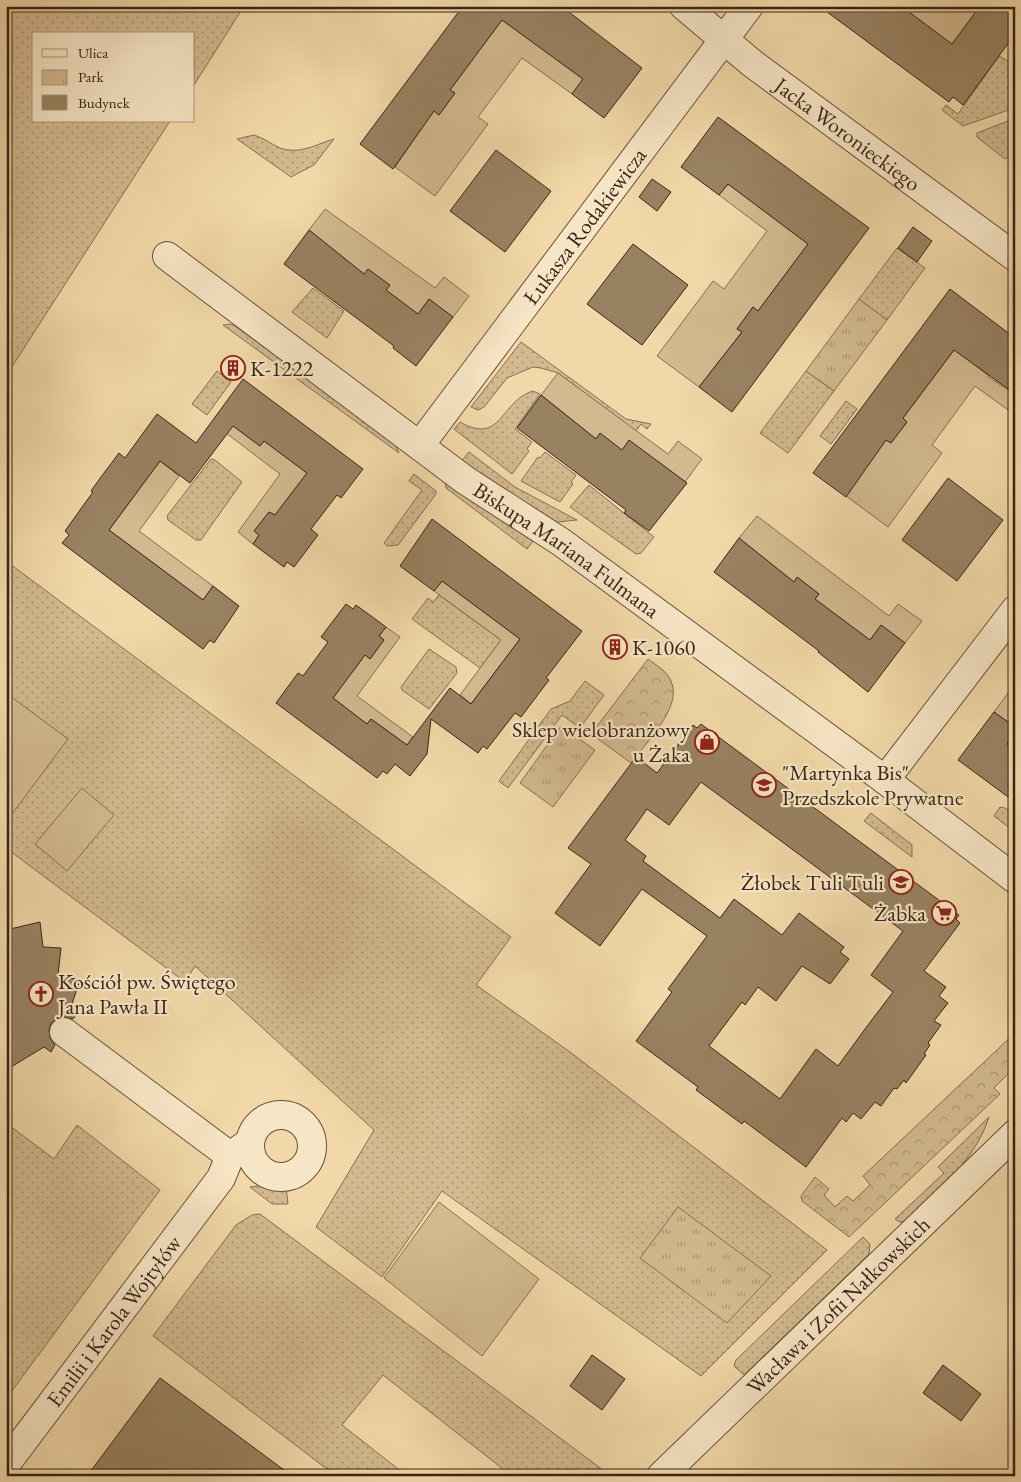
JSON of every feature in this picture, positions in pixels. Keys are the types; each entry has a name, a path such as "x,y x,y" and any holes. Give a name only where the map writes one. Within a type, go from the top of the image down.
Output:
{"street":[{"name":"Jacka Woronieckiego","path":"684,6 753,64 1015,257"},
{"name":"Łukasza Rodakiewicza","path":"420,445 749,6"},
{"name":"Biskupa Mariana Fulmana","path":"167,256 465,480 561,542 885,780 1015,879"},
{"path":"885,780 1015,610"},
{"path":"64,1032 234,1159 261,1169"},
{"name":"Emilii i Karola Wojtyłów","path":"6,1464 257,1126 264,1120 281,1115 298,1120 310,1134 312,1152 308,1160 296,1173 278,1176 261,1169"},
{"name":"Wacława i Zofii Nałkowskich","path":"661,1476 1015,1134"},
{"path":"234,1159 255,1162 261,1169"}],"green space":[{"path":"12,6 244,6 195,83 195,32 32,32 32,122 169,122 6,376 6,13"},
{"path":"892,6 985,6 952,51"},
{"path":"502,20 583,79 572,94 522,58 478,117 488,124 435,196 395,167 434,111 439,115 455,93 450,90"},
{"path":"999,56 1015,65 1014,108 963,126 942,110 946,105 958,114"},
{"path":"1008,121 1013,124 1010,156 1005,159 977,137 977,133"},
{"path":"254,135 288,150 302,150 334,139 314,165 291,177 237,139"},
{"path":"728,184 808,244 758,311 753,307 737,329 742,332 699,387 657,356 713,281 724,289 767,231 719,195"},
{"path":"325,209 435,288 444,277 469,296 453,317 429,299 418,314 386,290 389,285 364,274 309,230"},
{"path":"897,248 925,268 887,320 859,299"},
{"path":"313,288 344,311 327,338 292,312"},
{"path":"859,299 887,320 834,391 806,371"},
{"path":"230,324 394,442 399,453 223,325"},
{"path":"521,342 626,419 651,424 647,429 641,424 636,431 558,373 533,367 507,378 484,407 478,410 471,407"},
{"path":"957,346 958,352 988,377 1015,394 1015,415 975,386 932,445 942,453 888,527 846,496 886,440 891,443 907,422 903,418"},
{"path":"217,371 231,382 207,415 192,404"},
{"path":"806,371 834,391 788,453 760,433"},
{"path":"558,373 668,454 678,441 702,459 685,482 661,464 650,479 600,434 596,439 541,395"},
{"path":"533,391 540,394 515,429 532,442 527,449 529,451 512,474 454,429 460,422 474,428 484,429 493,425 522,396"},
{"path":"846,401 857,409 831,444 820,436"},
{"path":"232,425 260,446 264,441 307,473 275,515 269,512 255,531 259,535 253,544 238,532 280,474 226,433"},
{"path":"469,452 515,487 577,520 557,522 460,463"},
{"path":"545,452 576,475 571,482 573,484 560,502 521,481 538,457 540,458"},
{"path":"211,459 215,460 242,482 201,540 196,540 168,520 167,516"},
{"path":"160,461 179,476 139,531 213,586 203,600 109,530"},
{"path":"414,474 436,491 436,494 398,545 387,546 384,543 422,490 409,481"},
{"path":"445,482 537,536 527,549 446,488"},
{"path":"589,485 654,537 641,553 636,554 570,507"},
{"path":"757,516 889,616 898,604 922,621 905,643 881,625 870,640 815,599 819,594 798,578 794,582 739,538"},
{"path":"6,561 511,937 476,985 570,1052 827,1250 701,1376 442,1191 382,1277 316,1227 374,1130 195,966 185,982 6,848"},
{"path":"442,581 520,639 471,704 460,695 501,640 434,591"},
{"path":"439,595 501,640 480,668 412,619 428,598 433,602"},
{"path":"386,627 400,637 357,696 413,737 403,750 399,739 371,719 367,724 333,698 365,655 370,659 384,640 379,636"},
{"path":"429,649 456,667 457,673 429,709 402,690 401,687"},
{"path":"648,659 661,668 669,677 673,691 672,702 661,724 631,763 594,736 595,729"},
{"path":"585,681 604,695 580,728 562,715 508,788 499,781 551,709 570,701"},
{"path":"1011,689 1015,692 1015,727 994,712"},
{"path":"6,693 68,739 6,822"},
{"path":"561,726 595,750 553,807 520,783"},
{"path":"82,788 114,815 67,871 35,844"},
{"path":"1000,807 1015,815 1015,832 994,816"},
{"path":"871,813 912,845 912,857 864,821"},
{"path":"1015,1033 1015,1067 994,1088 1000,1094 849,1237 802,1201 801,1196 815,1177 829,1189 824,1195 835,1207 847,1196 853,1201 870,1185 863,1176"},
{"path":"989,1117 975,1147 954,1174 905,1221 900,1222 895,1219 944,1173 938,1167"},
{"path":"6,1123 54,1159 77,1125 160,1190 6,1399"},
{"path":"266,1185 286,1187 288,1204 272,1204 250,1187"},
{"path":"439,1202 539,1279 482,1356 384,1278"},
{"path":"678,1207 771,1276 727,1323 640,1258"},
{"path":"260,1214 611,1476 512,1476 383,1375 342,1425 407,1476 336,1476 153,1336 236,1225 252,1215"},
{"path":"863,1237 870,1244 869,1254 744,1375 734,1366 736,1360"}],"building":[{"path":"463,6 561,6 642,68 604,118 572,94 583,79 502,20 450,90 455,93 439,115 434,111 393,169 360,144"},
{"path":"819,6 901,6 952,44 980,6 1002,6 1015,15 1015,34 963,105 953,97 949,102"},
{"path":"718,117 869,228 732,412 699,387 742,332 737,329 753,307 758,311 808,244 728,184 719,195 681,167"},
{"path":"496,150 551,191 505,252 450,211"},
{"path":"652,179 671,192 657,211 639,197"},
{"path":"913,227 932,241 917,262 898,248"},
{"path":"309,230 364,274 368,269 390,285 386,290 418,314 429,299 453,317 416,366 393,348 394,346 284,264"},
{"path":"633,244 688,285 642,345 587,304"},
{"path":"950,289 1015,338 1015,394 954,350 903,418 907,422 891,443 886,440 846,497 813,473"},
{"path":"243,379 363,469 341,498 337,495 311,529 318,535 294,567 287,562 284,567 253,544 259,535 254,531 269,512 275,515 307,473 264,441 260,446 233,426 190,483 160,461 109,530 203,600 213,586 239,606 214,643 210,640 203,649 62,543 69,535 65,531 93,492 91,491 101,477 119,453 125,458 157,414 196,443"},
{"path":"541,395 596,439 600,433 622,450 629,440 687,483 649,531 624,513 626,510 517,428"},
{"path":"948,478 1003,520 957,581 902,540"},
{"path":"432,519 582,631 546,678 549,680 521,717 515,713 487,749 483,746 478,753 431,719 427,754 410,776 395,764 387,774 383,771 377,778 276,703 298,673 303,676 328,642 321,637 346,604 353,609 356,605 386,627 379,636 384,640 370,659 365,655 333,698 367,724 371,719 407,745 450,688 471,704 520,639 442,581 434,591 400,566"},
{"path":"739,538 794,582 797,577 819,594 815,599 870,640 881,625 905,643 868,692 819,651 714,572"},
{"path":"994,712 1015,727 1015,733 1007,744 1015,750 1015,802 958,760"},
{"path":"701,724 959,915 956,919 960,923 924,971 946,987 939,996 948,1003 934,1021 941,1025 928,1043 930,1045 924,1054 926,1055 906,1083 904,1080 897,1089 894,1088 881,1106 875,1102 861,1119 853,1113 846,1122 842,1118 806,1167 744,1121 742,1124 696,1090 698,1087 636,1041 672,992 668,989 707,936 642,889 600,946 555,913 591,864 568,848 636,757 657,773 693,725 697,728","holes":["701,782 903,931 871,975 893,992 838,1066 816,1049 780,1099 709,1046 742,1002 745,1005 758,987 776,1001 802,966 830,984 849,959 840,952 844,947 799,913 782,935 734,899 720,918 643,861 646,856 625,840 647,809 669,825"]},
{"name":"Kościół pw. Świętego Jana Pawła II","path":"40,922 43,947 61,948 58,975 80,980 71,1007 78,1012 73,1019 66,1017 58,1018 51,1023 49,1030 50,1038 55,1045 51,1052 44,1047 6,1070 6,930"},
{"path":"592,1355 625,1379 602,1410 570,1386"},
{"path":"943,1365 981,1394 961,1421 923,1393"},
{"path":"160,1378 292,1476 87,1476"}],"place":[{"name":"K-1222","path":"233,368"},
{"name":"K-1060","path":"615,647"},
{"name":"Sklep wielobranżowy u Żaka","path":"707,742"},
{"name":"\"Martynka Bis\" Przedszkole Prywatne","path":"764,785"},
{"name":"Żłobek Tuli Tuli","path":"901,882"},
{"name":"Żabka","path":"944,913"},
{"name":"Kościół pw. Świętego Jana Pawła II","path":"41,994"}]}
